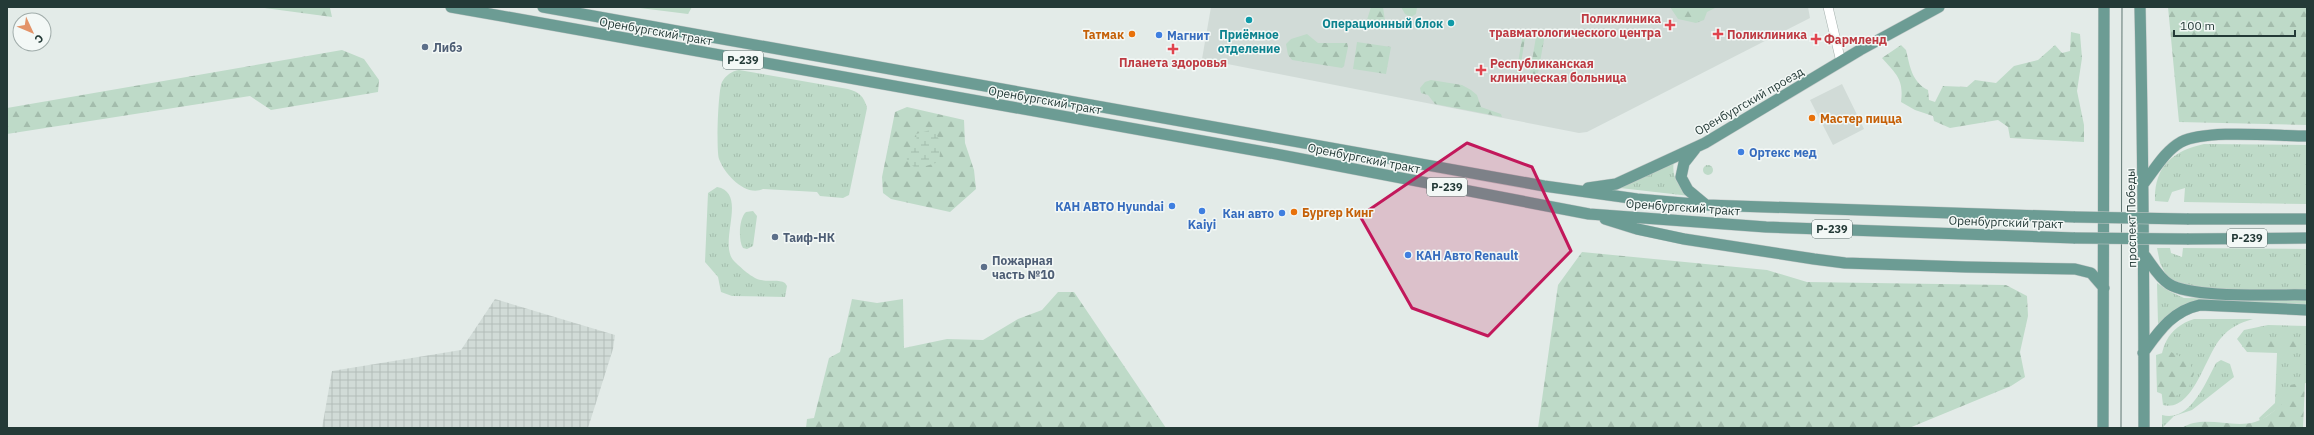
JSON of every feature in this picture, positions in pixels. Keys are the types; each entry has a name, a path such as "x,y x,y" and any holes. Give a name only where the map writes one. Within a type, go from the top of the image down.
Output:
{"main road":[{"name":"Оренбургский тракт","path":"451,7 1270,153 1589,214 1766,227 2075,238 2307,238"},
{"name":"Оренбургский тракт","path":"544,7 1561,188 1637,199 1706,205 2075,217 2307,219"},
{"name":"Оренбургский проезд","path":"1561,188 1582,188 1616,184 1705,143 1841,62 1939,7"},
{"path":"2104,7 2104,428"},
{"name":"проспект Победы","path":"2140,7 2145,256 2143,352 2144,428"},
{"path":"2144,183 2172,149 2190,139 2223,136 2307,136"},
{"path":"1705,143 1694,150 1684,163 1680,177 1688,190 1706,205"},
{"path":"1589,214 1637,229 1684,239 1814,260 1845,263 2075,269 2091,273 2104,288"},
{"path":"2145,256 2167,283 2184,290 2222,294 2307,295"},
{"path":"2143,352 2170,319 2191,307 2200,305 2307,310"}],"street":[{"path":"1828,7 1841,62"}],"highlighted area":[{"path":"1467,143 1532,167 1571,251 1488,336 1412,308 1360,216"}],"shaded area":[{"name":"Республиканская клиническая больница","path":"1211,7 1808,7 1810,18 1587,132 1579,133 1202,59"},
{"path":"1842,84 1864,129 1833,145 1810,100"},
{"path":"495,299 615,335 613,349 588,428 322,428 332,371 461,350"}],"green space":[{"path":"257,7 324,7 330,8 332,17"},
{"path":"632,7 692,7 688,14"},
{"path":"1371,7 1383,7 1385,21 1373,27 1366,23"},
{"path":"1401,7 1417,7 1416,14 1411,17 1405,14"},
{"path":"1670,7 1717,7 1707,12 1704,20 1696,23 1678,19"},
{"path":"2168,7 2307,7 2307,125 2179,122"},
{"path":"1537,31 1544,31 1545,34 1537,79 1532,82 1529,78"},
{"path":"1526,32 1518,77 1516,75 1523,33"},
{"path":"2071,32 2080,34 2082,58 2077,91 2084,125 2084,142 2010,138 2008,127 1998,120 1950,128 1934,121 1933,116 1915,110 1901,102 1902,94 1898,77 1882,58 1901,45 1906,50 1912,73 1918,83 1928,90 1929,100 1935,102 1943,86 1967,87 1975,80 1996,83 2014,66 2038,60 2055,45 2062,53 2070,51"},
{"path":"1307,34 1318,43 1347,43 1348,47 1344,66 1342,68 1292,60 1288,55 1286,44 1291,39"},
{"path":"1357,42 1391,47 1386,74 1353,69"},
{"path":"342,50 364,59 379,80 378,92 271,110 250,96 7,134 7,108"},
{"path":"739,70 848,89 860,95 867,108 849,195 843,198 820,196 817,192 763,189 756,191 743,187 731,178 719,159 719,108 722,82 729,74"},
{"path":"1431,80 1462,85 1477,95 1481,107 1501,114 1502,117 1435,104 1428,95 1421,93 1420,88 1425,82"},
{"path":"907,107 964,120 965,143 974,170 976,189 950,212 891,199 883,193 882,177 895,112"},
{"path":"934,129 941,144 939,162 916,169 907,160 906,150 917,142 916,134"},
{"path":"2204,144 2307,145 2307,204 2184,202 2185,188 2172,192 2168,202 2155,201 2158,179 2167,162 2183,151"},
{"path":"1674,161 1673,166 1676,181 1690,196 1620,188"},
{"path":"1706,165 1710,165 1713,170 1710,175 1706,175 1703,172 1703,168"},
{"path":"717,187 726,191 731,199 732,208 729,243 730,253 734,261 758,279 764,281 780,281 785,283 787,286 785,297 732,296 721,292 718,277 705,262 708,193"},
{"path":"753,211 757,216 753,246 747,249 743,248 740,240 741,224 746,212"},
{"path":"2157,248 2170,248 2171,253 2182,257 2183,248 2307,249 2307,290 2189,289 2167,277 2160,263"},
{"path":"1582,252 1767,270 1807,282 2006,285 2027,296 2028,316 2020,352 2025,377 2011,386 1909,428 1538,428 1558,285"},
{"path":"2157,283 2184,298 2307,300 2307,304 2199,301 2174,310 2158,324"},
{"path":"1058,292 1074,292 1166,428 806,428 807,419 814,418 829,358 840,352 852,299 877,303 903,299 904,348 947,339 983,340 1018,319 1042,310"},
{"path":"2194,319 2253,319 2236,326 2221,338 2215,346 2197,381 2190,392 2182,400 2173,405 2163,405 2161,379 2162,354 2172,333 2181,325"},
{"path":"2268,325 2307,326 2306,383 2291,386 2287,402 2260,421 2259,418 2275,403 2277,353 2247,352 2237,339 2244,330"},
{"path":"2244,337 2303,339 2302,349 2242,347"},
{"path":"2169,351 2189,361 2194,374 2188,389 2172,398 2157,392 2156,355"},
{"path":"2221,360 2230,364 2234,377 2192,410 2174,416 2162,428 2162,415 2172,416 2181,413 2189,407 2202,390 2216,363"},
{"path":"2305,382 2303,428 2182,428 2199,422 2246,424 2259,421 2286,401 2290,385"}],"tram line":[{"path":"2121,428 2122,7"}],"place":[{"name":"Приёмное отделение","path":"1249,20"},
{"name":"Операционный блок","path":"1451,23"},
{"name":"Поликлиника травматологического центра","path":"1670,25"},
{"name":"Татмак","path":"1132,34"},
{"name":"Поликлиника","path":"1718,34"},
{"name":"Магнит","path":"1159,35"},
{"name":"Фармленд","path":"1816,39"},
{"name":"Либэ","path":"425,47"},
{"name":"Планета здоровья","path":"1173,49"},
{"name":"Республиканская клиническая больница","path":"1481,70"},
{"name":"Мастер пицца","path":"1812,118"},
{"name":"Ортекс мед","path":"1741,152"},
{"name":"КАН АВТО Hyundai","path":"1172,206"},
{"name":"Kaiyi","path":"1202,211"},
{"name":"Бургер Кинг","path":"1294,212"},
{"name":"Кан авто","path":"1282,213"},
{"name":"Таиф-НК","path":"775,237"},
{"name":"КАН Авто Renault","path":"1408,255"},
{"name":"Пожарная часть №10","path":"984,267"}]}
